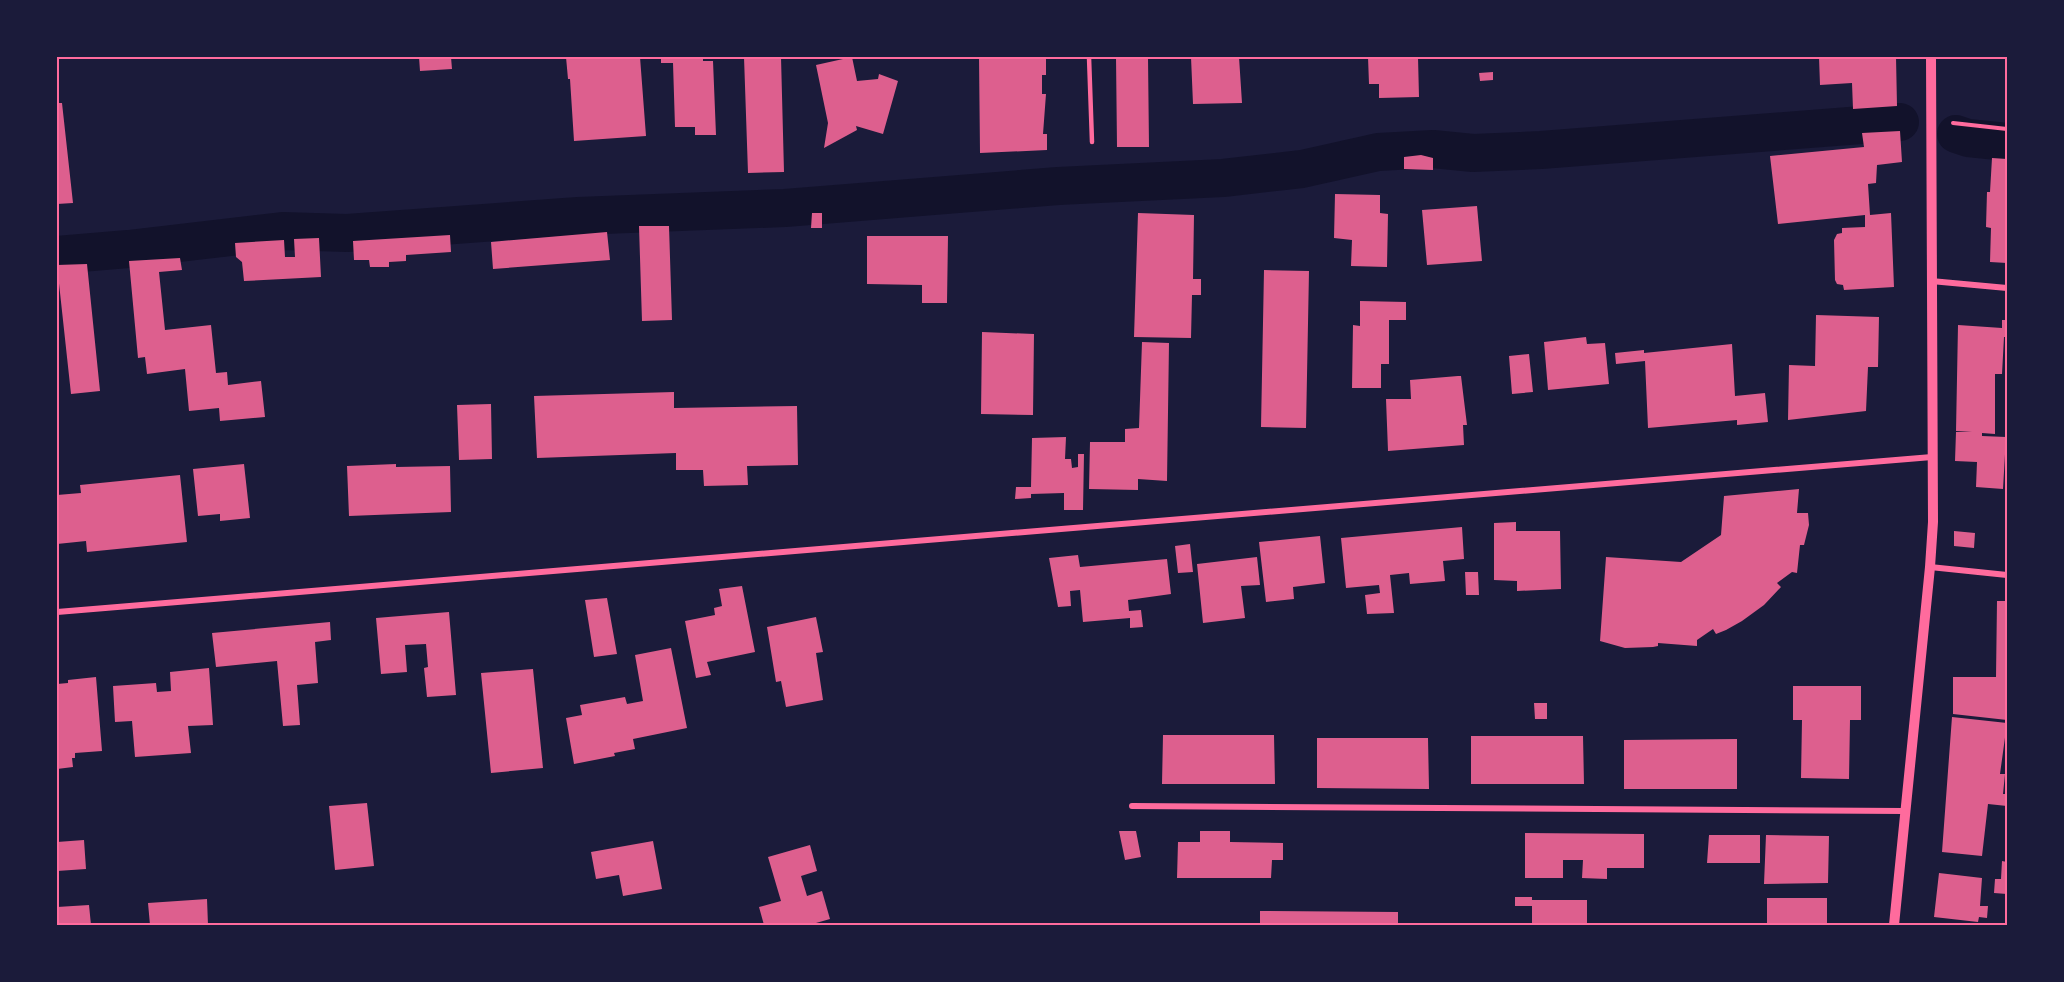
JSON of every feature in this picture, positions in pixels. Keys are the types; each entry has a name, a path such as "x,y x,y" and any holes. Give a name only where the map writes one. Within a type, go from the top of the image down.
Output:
{"street":[{"path":"1894,925 1933,522 1931,57"},
{"path":"1931,281 2007,288"},
{"path":"57,612 1932,457"},
{"path":"1930,567 2007,575"},
{"path":"1132,806 1904,811"}],"lane":[{"path":"1089,57 1092,142"}],"path":[{"path":"1931,120 2007,129"}],"building":[{"path":"419,57 451,57 452,69 420,71"},
{"path":"566,57 640,57 646,136 574,141 570,79 568,79"},
{"path":"661,57 703,57 703,61 713,61 716,135 695,135 695,127 675,127 673,63 661,63"},
{"path":"744,57 781,57 784,172 748,173"},
{"path":"852,57 857,81 878,79 879,74 898,81 883,134 856,126 857,130 824,148 828,123 816,65"},
{"path":"979,57 1046,58 1046,75 1042,75 1042,94 1046,94 1043,134 1047,134 1047,150 980,153"},
{"path":"1116,57 1148,57 1149,147 1117,147"},
{"path":"1191,57 1239,57 1242,103 1193,104"},
{"path":"1368,57 1418,57 1419,97 1379,98 1379,84 1369,84"},
{"path":"1819,57 1896,57 1897,106 1853,109 1852,83 1820,85"},
{"path":"1493,72 1493,80 1480,81 1479,73"},
{"path":"57,103 62,103 73,203 57,204"},
{"path":"1900,131 1902,162 1877,165 1876,183 1868,184 1870,215 1891,213 1894,287 1844,290 1843,285 1837,284 1835,280 1834,240 1837,234 1842,233 1842,228 1865,227 1865,215 1778,224 1770,156 1864,147 1862,133"},
{"path":"1421,155 1433,158 1433,170 1404,169 1404,157"},
{"path":"1992,158 2007,159 2007,263 1990,262 1991,228 1986,227 1987,192 1990,192"},
{"path":"1335,194 1380,195 1380,213 1388,214 1387,267 1351,266 1352,240 1334,238"},
{"path":"1477,206 1482,261 1427,265 1422,210"},
{"path":"812,213 822,213 822,228 811,228"},
{"path":"1138,213 1194,215 1193,279 1201,279 1201,295 1192,295 1191,338 1134,337"},
{"path":"639,226 669,226 672,320 642,321"},
{"path":"607,232 610,260 493,269 491,242"},
{"path":"450,235 451,252 406,255 406,261 389,262 389,267 370,267 369,260 354,260 353,241"},
{"path":"867,236 948,236 947,303 922,303 922,285 867,284"},
{"path":"319,238 321,277 244,281 242,262 236,257 235,243 284,240 285,257 295,257 294,239"},
{"path":"180,258 182,270 159,272 165,330 211,325 216,373 227,372 228,385 261,381 265,417 220,421 219,408 189,411 185,369 147,374 145,357 138,358 129,261"},
{"path":"87,264 100,391 71,394 57,265"},
{"path":"1264,270 1309,271 1306,428 1261,427"},
{"path":"1360,301 1406,302 1406,320 1389,320 1389,364 1381,364 1381,388 1352,388 1353,325 1360,326"},
{"path":"1816,315 1879,317 1878,367 1868,367 1866,411 1788,420 1789,365 1815,366"},
{"path":"2002,320 2007,320 2007,337 2004,337 2002,374 1995,374 1995,434 1982,433 1982,436 2006,437 2003,489 1976,487 1977,462 1955,461 1956,432 1972,432 1956,431 1958,325 2002,328"},
{"path":"982,332 1034,334 1033,415 981,414"},
{"path":"1586,337 1587,344 1605,343 1609,384 1548,390 1544,342"},
{"path":"1142,342 1169,343 1167,481 1138,479 1138,490 1089,489 1090,442 1125,442 1125,429 1139,428"},
{"path":"1732,344 1735,396 1765,393 1768,422 1737,425 1737,420 1648,428 1645,361 1616,364 1615,353 1644,350 1644,353"},
{"path":"1529,354 1533,392 1512,394 1509,356"},
{"path":"1461,376 1467,425 1463,425 1464,445 1388,451 1386,399 1411,399 1410,380"},
{"path":"674,392 674,408 797,406 798,465 747,466 748,485 704,486 703,470 676,470 676,453 537,458 534,396"},
{"path":"491,404 492,459 459,460 457,405"},
{"path":"1066,437 1065,459 1071,459 1072,468 1078,467 1078,454 1084,454 1083,510 1064,510 1064,493 1031,494 1031,498 1015,499 1016,487 1031,487 1032,438"},
{"path":"244,464 250,518 220,521 220,514 198,516 193,469"},
{"path":"396,464 396,467 450,466 451,512 349,516 347,466"},
{"path":"180,475 187,542 87,552 86,541 57,544 57,495 81,493 80,485"},
{"path":"1799,489 1797,513 1808,513 1809,525 1804,545 1800,545 1797,573 1792,572 1777,583 1781,587 1764,605 1726,630 1716,634 1713,629 1697,640 1697,646 1658,643 1658,646 1653,647 1625,648 1600,641 1606,557 1681,562 1721,535 1724,496"},
{"path":"1516,522 1516,531 1560,531 1561,589 1517,591 1517,581 1494,580 1494,523"},
{"path":"1462,527 1464,559 1443,561 1445,581 1410,584 1409,573 1390,575 1394,613 1367,614 1365,595 1380,593 1379,585 1346,588 1341,538"},
{"path":"1954,531 1975,533 1974,548 1954,546"},
{"path":"1320,536 1325,583 1293,587 1294,599 1266,602 1259,542"},
{"path":"1190,544 1193,572 1178,573 1175,546"},
{"path":"1078,555 1080,567 1167,559 1171,594 1128,600 1129,611 1141,610 1143,627 1130,628 1130,618 1083,622 1080,590 1070,591 1071,606 1058,607 1049,558"},
{"path":"1257,557 1260,585 1241,586 1245,618 1203,623 1197,564"},
{"path":"1465,572 1478,572 1479,595 1466,595"},
{"path":"742,586 755,652 707,662 711,675 696,678 685,621 715,615 714,608 722,606 719,589"},
{"path":"607,598 617,654 594,657 585,600"},
{"path":"1997,601 2007,601 2007,720 1953,714 1953,677 1996,677"},
{"path":"449,612 456,695 427,697 424,668 428,667 426,644 405,645 407,672 381,674 376,618"},
{"path":"816,617 823,652 816,653 823,700 786,707 781,681 776,682 767,627"},
{"path":"330,622 331,640 315,642 318,683 297,685 300,725 283,726 277,661 216,667 212,633"},
{"path":"671,648 687,728 633,739 635,749 614,753 615,756 574,764 566,718 582,715 580,705 625,697 627,704 643,701 635,655"},
{"path":"209,668 213,725 188,726 191,753 135,757 132,721 115,722 113,686 156,683 157,692 171,691 170,672"},
{"path":"533,669 543,768 491,773 481,673"},
{"path":"96,677 102,751 75,753 75,758 72,758 73,767 57,769 57,684 68,683 68,680"},
{"path":"1793,686 1861,686 1861,720 1850,720 1849,779 1801,778 1802,720 1793,720"},
{"path":"1534,703 1547,703 1547,719 1535,719"},
{"path":"1952,717 2007,723 2000,774 2005,774 2003,794 2007,794 2007,806 1988,804 1982,856 1942,852"},
{"path":"1163,735 1274,735 1275,784 1162,784"},
{"path":"1471,736 1583,736 1584,784 1471,784"},
{"path":"1317,738 1428,738 1429,789 1317,788"},
{"path":"1737,739 1737,789 1624,789 1624,740"},
{"path":"367,803 374,866 335,870 329,806"},
{"path":"1119,831 1136,831 1141,857 1125,860"},
{"path":"1200,831 1230,831 1230,842 1283,843 1283,860 1272,860 1271,878 1177,878 1178,842 1200,842"},
{"path":"1525,833 1644,834 1644,868 1607,868 1607,879 1582,878 1583,860 1563,860 1563,878 1525,878"},
{"path":"1709,835 1760,835 1760,863 1707,863"},
{"path":"1766,835 1829,836 1828,883 1764,884"},
{"path":"84,840 86,869 57,871 57,842"},
{"path":"653,841 662,889 623,896 619,875 596,879 591,852"},
{"path":"810,845 817,871 801,876 807,896 822,891 830,919 809,925 764,925 759,907 781,901 768,857"},
{"path":"2002,861 2007,862 2007,894 1994,893 1995,879 2001,879"},
{"path":"1939,873 1982,878 1980,906 1988,906 1987,918 1979,917 1978,922 1934,917"},
{"path":"1515,897 1532,897 1532,900 1587,900 1587,925 1532,925 1532,906 1515,906"},
{"path":"1767,898 1827,898 1827,925 1767,925"},
{"path":"207,899 208,925 150,925 148,903"},
{"path":"89,905 91,925 57,925 57,907"},
{"path":"1260,911 1398,912 1398,925 1260,925"}],"waterway":[{"path":"57,255 282,231 347,233 578,216 785,208 1058,186 1223,178 1302,169 1378,152 1433,149 1473,153 1541,150 1900,122"},
{"path":"1956,134 1968,138 2007,142"}]}
